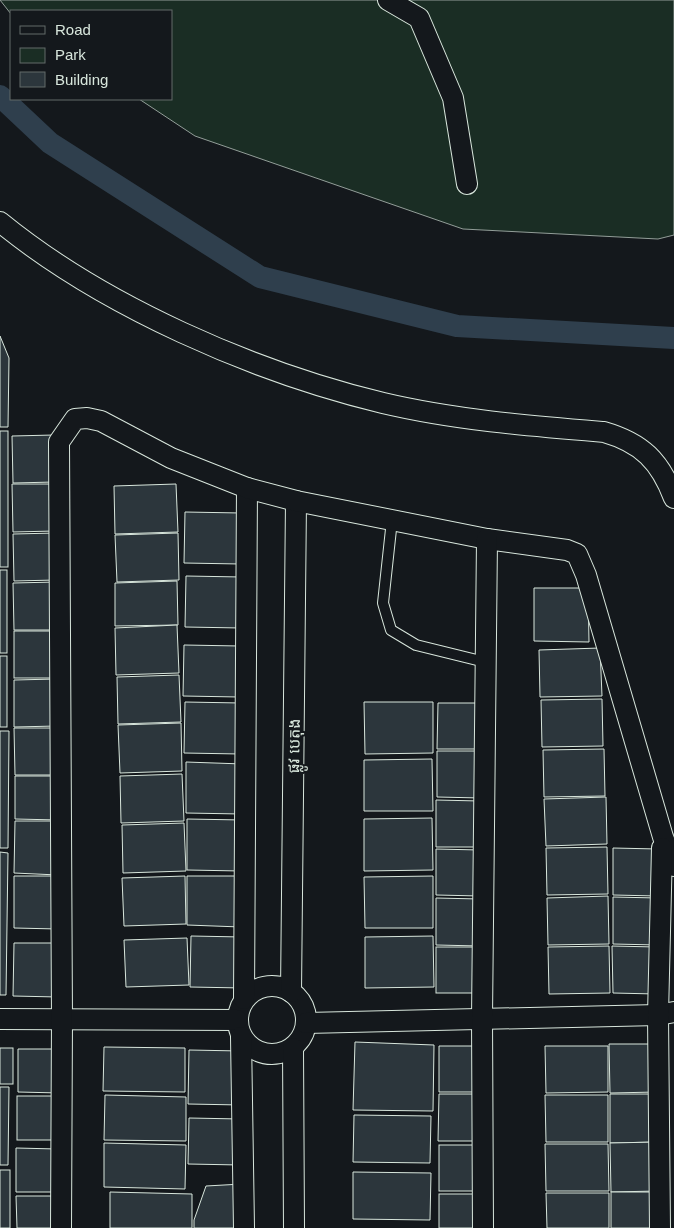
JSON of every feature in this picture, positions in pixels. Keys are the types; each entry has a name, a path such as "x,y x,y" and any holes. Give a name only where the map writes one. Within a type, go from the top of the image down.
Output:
{"street":[{"path":"388,0 419,18 453,98 467,184"},
{"path":"0,222 66,269 156,319 215,346 328,388 436,414 604,432 626,438 643,448 656,464 674,498"},
{"path":"61,1228 62,1020 58,442 75,419 88,418 101,421 171,458 247,488 296,501 486,539 567,550 577,554 586,575 663,837 674,866"},
{"path":"244,999 247,488"},
{"name":"ផ្លូវ បេតុង","path":"291,992 296,501"},
{"path":"484,1228 482,1018 486,539"},
{"path":"660,1228 666,1014 663,837"},
{"path":"239,1028 248,1045 265,1054 284,1053 300,1041 306,1023 304,1009 291,992 271,985 256,989 244,999 239,1009 239,1028 244,1228"},
{"path":"306,1023 666,1014"},
{"path":"0,1019 239,1028"},
{"path":"293,1048 294,1228"}],"lane":[{"path":"392,520 383,603 391,630 416,645 485,662"}],"green space":[{"path":"0,0 674,0 674,235 658,239 463,229 195,136 141,100 172,100 172,10 10,10 10,13"}],"building":[{"path":"0,336 9,358 8,427 0,427"},
{"path":"0,431 8,431 8,567 0,567"},
{"path":"54,435 55,482 13,483 12,436"},
{"path":"12,484 55,484 55,531 13,532"},
{"path":"176,484 178,532 115,534 114,486"},
{"path":"185,512 241,513 240,564 184,563"},
{"path":"56,533 56,580 14,581 13,534"},
{"path":"178,533 179,580 117,582 115,535"},
{"path":"0,570 7,570 7,653 0,653"},
{"path":"186,576 242,577 241,628 185,627"},
{"path":"177,581 178,625 115,626 115,583"},
{"path":"56,582 56,630 14,630 13,583"},
{"path":"534,588 588,588 589,642 534,641"},
{"path":"177,625 179,673 116,675 115,628"},
{"path":"14,631 56,631 56,678 14,678"},
{"path":"184,645 240,646 239,697 183,696"},
{"path":"600,648 602,696 540,697 539,650"},
{"path":"0,656 7,656 7,727 0,727"},
{"path":"179,675 181,722 118,724 117,677"},
{"path":"56,679 57,726 14,727 14,680"},
{"path":"602,699 603,746 542,747 541,700"},
{"path":"185,702 241,703 240,754 184,753"},
{"path":"364,702 433,702 433,753 365,754"},
{"path":"438,703 481,703 481,749 437,749"},
{"path":"181,723 182,771 120,773 118,725"},
{"path":"14,728 56,728 57,775 15,775"},
{"path":"0,731 9,731 8,848 0,848"},
{"path":"604,749 605,796 544,797 543,750"},
{"path":"437,751 481,751 481,798 437,797"},
{"path":"432,759 433,811 364,811 364,760"},
{"path":"186,762 243,764 241,814 186,813"},
{"path":"182,774 184,821 121,823 120,776"},
{"path":"15,776 59,776 59,820 15,819"},
{"path":"606,797 607,844 546,846 544,799"},
{"path":"436,800 480,801 480,847 436,847"},
{"path":"432,818 433,870 364,871 364,819"},
{"path":"187,819 243,820 241,871 187,870"},
{"path":"15,821 59,821 58,875 14,873"},
{"path":"184,823 186,871 123,873 122,825"},
{"path":"607,847 608,894 547,895 546,848"},
{"path":"613,848 658,849 657,896 613,895"},
{"path":"436,849 480,850 480,896 436,895"},
{"path":"0,852 8,853 6,995 0,995"},
{"path":"14,876 59,876 58,929 14,928"},
{"path":"185,876 186,924 124,926 122,878"},
{"path":"187,876 242,876 241,927 187,925"},
{"path":"433,876 433,928 365,928 364,877"},
{"path":"608,896 609,944 548,945 547,898"},
{"path":"613,897 658,898 657,945 613,944"},
{"path":"436,898 480,899 480,946 436,945"},
{"path":"191,936 243,937 243,988 190,987"},
{"path":"433,936 434,987 365,988 365,937"},
{"path":"187,938 189,985 126,987 124,940"},
{"path":"14,943 59,943 58,997 13,996"},
{"path":"609,946 610,993 549,994 548,947"},
{"path":"612,946 657,947 656,994 613,993"},
{"path":"436,947 480,947 480,993 436,993"},
{"path":"355,1042 434,1045 433,1111 353,1110"},
{"path":"609,1044 656,1044 657,1092 610,1093"},
{"path":"439,1046 482,1046 483,1092 439,1092"},
{"path":"545,1046 608,1046 608,1092 546,1093"},
{"path":"104,1047 185,1048 185,1092 103,1091"},
{"path":"0,1048 13,1048 13,1084 0,1084"},
{"path":"18,1049 60,1049 60,1093 18,1092"},
{"path":"189,1050 241,1051 241,1105 188,1104"},
{"path":"0,1087 9,1087 8,1165 0,1165"},
{"path":"439,1094 482,1094 482,1141 438,1141"},
{"path":"610,1094 657,1094 657,1142 610,1143"},
{"path":"105,1095 186,1097 186,1141 104,1140"},
{"path":"545,1095 608,1095 608,1142 546,1142"},
{"path":"17,1096 58,1096 58,1140 17,1140"},
{"path":"354,1115 431,1116 430,1163 353,1162"},
{"path":"189,1118 241,1119 240,1165 188,1164"},
{"path":"657,1142 658,1191 611,1192 610,1143"},
{"path":"104,1143 186,1145 185,1189 104,1187"},
{"path":"545,1144 608,1144 609,1191 546,1191"},
{"path":"439,1145 482,1145 482,1191 439,1191"},
{"path":"16,1148 57,1149 58,1192 16,1192"},
{"path":"0,1170 10,1170 10,1228 0,1228"},
{"path":"353,1172 431,1173 430,1220 353,1219"},
{"path":"242,1184 242,1228 194,1228 194,1220 206,1186"},
{"path":"110,1192 192,1194 192,1228 110,1228"},
{"path":"611,1192 658,1192 658,1228 611,1228"},
{"path":"546,1193 609,1193 609,1228 547,1228"},
{"path":"439,1194 482,1194 482,1228 439,1228"},
{"path":"16,1196 58,1196 58,1228 17,1228"}],"waterway":[{"path":"0,96 50,143 260,277 457,326 674,338"}]}
